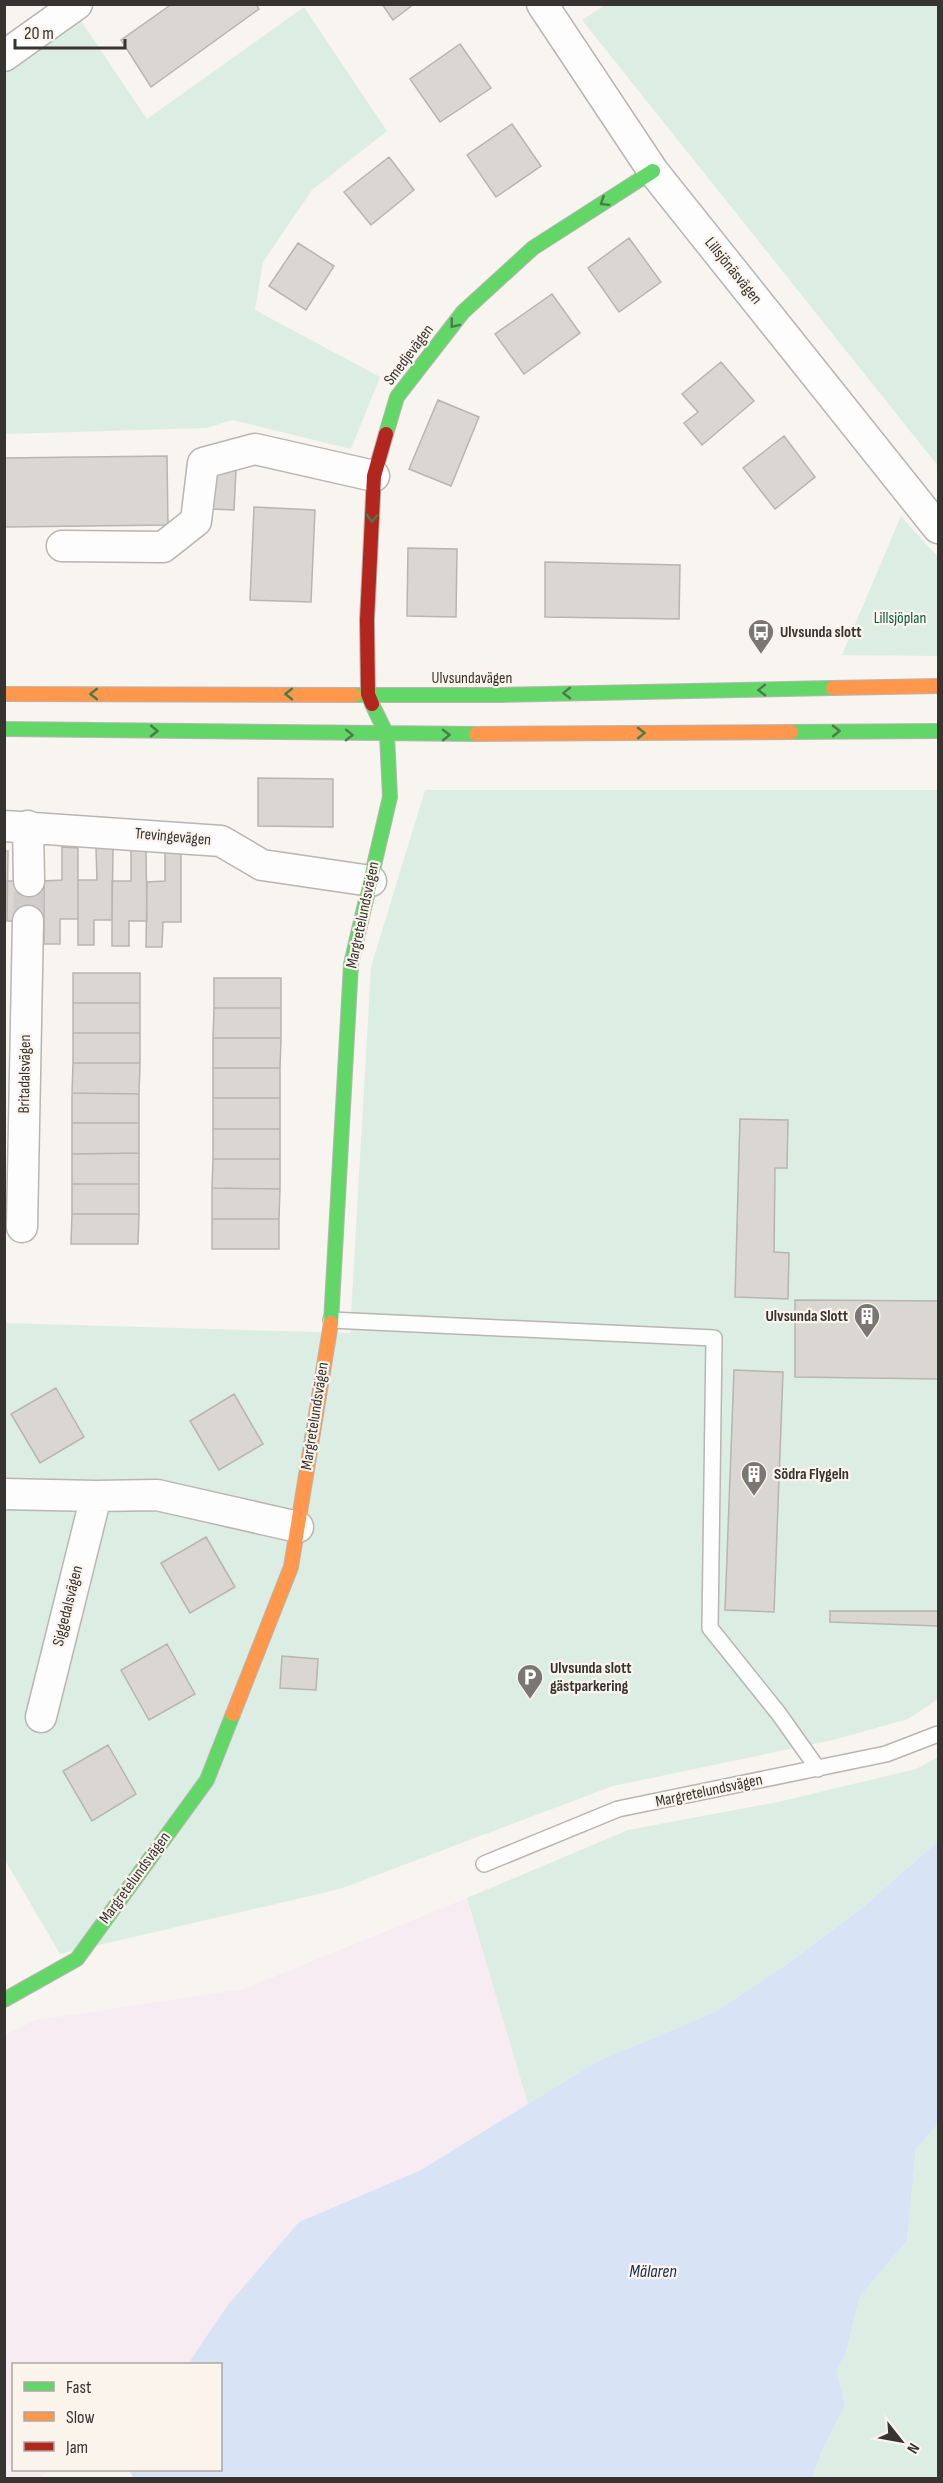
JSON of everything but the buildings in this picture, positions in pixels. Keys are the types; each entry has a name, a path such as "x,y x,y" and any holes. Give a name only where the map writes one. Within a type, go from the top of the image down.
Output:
{"street":[{"path":"4,56 77,4"},
{"name":"Lillsjönäsvägen","path":"542,4 653,171 939,528"},
{"name":"Smedjevägen","path":"368,694 367,620 374,476 397,397 464,312 533,248 653,171"},
{"path":"62,546 163,548 196,521 203,463 255,449 374,476"},
{"name":"Ulvsundavägen","path":"4,694 501,695 939,686"},
{"name":"Margretelundsvägen","path":"4,2000 77,1959 207,1780 291,1567 331,1320 351,964 390,797 387,735 368,694"},
{"path":"4,729 387,735 939,730"},
{"path":"16,826 29,881"},
{"name":"Trevingevägen","path":"16,826 221,841 262,864 371,881"},
{"name":"Britadalsvägen","path":"22,1227 28,921"},
{"path":"4,1494 157,1495 298,1527"},
{"name":"Siggedalsvägen","path":"41,1716 96,1496"}],"lane":[{"path":"331,1320 714,1338 710,1628 779,1713 819,1769"},
{"name":"Margretelundsvägen","path":"484,1864 618,1809 886,1754 939,1734"}],"shaded area":[{"path":"467,1898 528,2104 421,2170 299,2222 227,2306 189,2363 12,2363 12,2471 47,2471 41,2478 5,2478 4,2035 36,2020 244,1989"}],"green space":[{"path":"605,5 938,5 938,466 582,20"},
{"path":"304,7 387,131 312,190 263,262 255,310 380,377 351,449 232,420 207,428 5,434 4,71 79,18 147,119"},
{"name":"Lillsjöplan","path":"901,516 938,557 938,656 842,655"},
{"path":"425,790 938,790 938,1699 908,1719 833,1740 613,1786 340,1889 60,1954 5,1860 4,1323 350,1333 371,967"},
{"path":"938,1757 938,1841 862,1908 793,1960 715,2012 596,2062 528,2104 467,1898 628,1830 778,1802 916,1769"},
{"path":"938,2124 938,2478 812,2478 823,2448 845,2406 837,2370 846,2353 860,2296 907,2241 916,2149"}],"water":[{"name":"Mälaren","path":"938,1841 938,2124 916,2149 907,2241 860,2296 846,2353 837,2370 845,2406 823,2448 812,2478 134,2478 129,2471 222,2471 222,2363 189,2363 227,2306 299,2222 421,2170 596,2062 715,2012 793,1960 862,1908"}],"tunnel":[{"path":"28,921 29,881"}],"traffic: fast":[{"path":"386,434 397,397 463,312 533,248 653,171"},
{"path":"354,695 501,695 833,688"},
{"path":"331,1323 351,964 390,797 387,735 372,704"},
{"path":"4,729 476,734"},
{"path":"791,732 938,731"},
{"path":"4,2000 77,1959 207,1780 233,1714"}],"traffic: slow":[{"path":"833,688 938,686"},
{"path":"4,694 354,695"},
{"path":"476,734 791,732"},
{"path":"233,1714 291,1567 331,1323"}],"traffic: jam":[{"path":"372,704 368,694 367,620 374,476 386,434"}],"place":[{"name":"Ulvsunda slott","path":"761,655"},
{"name":"Ulvsunda Slott","path":"867,1339"},
{"name":"Södra Flygeln","path":"754,1497"},
{"name":"Ulvsunda slott gästparkering","path":"530,1700"}]}
